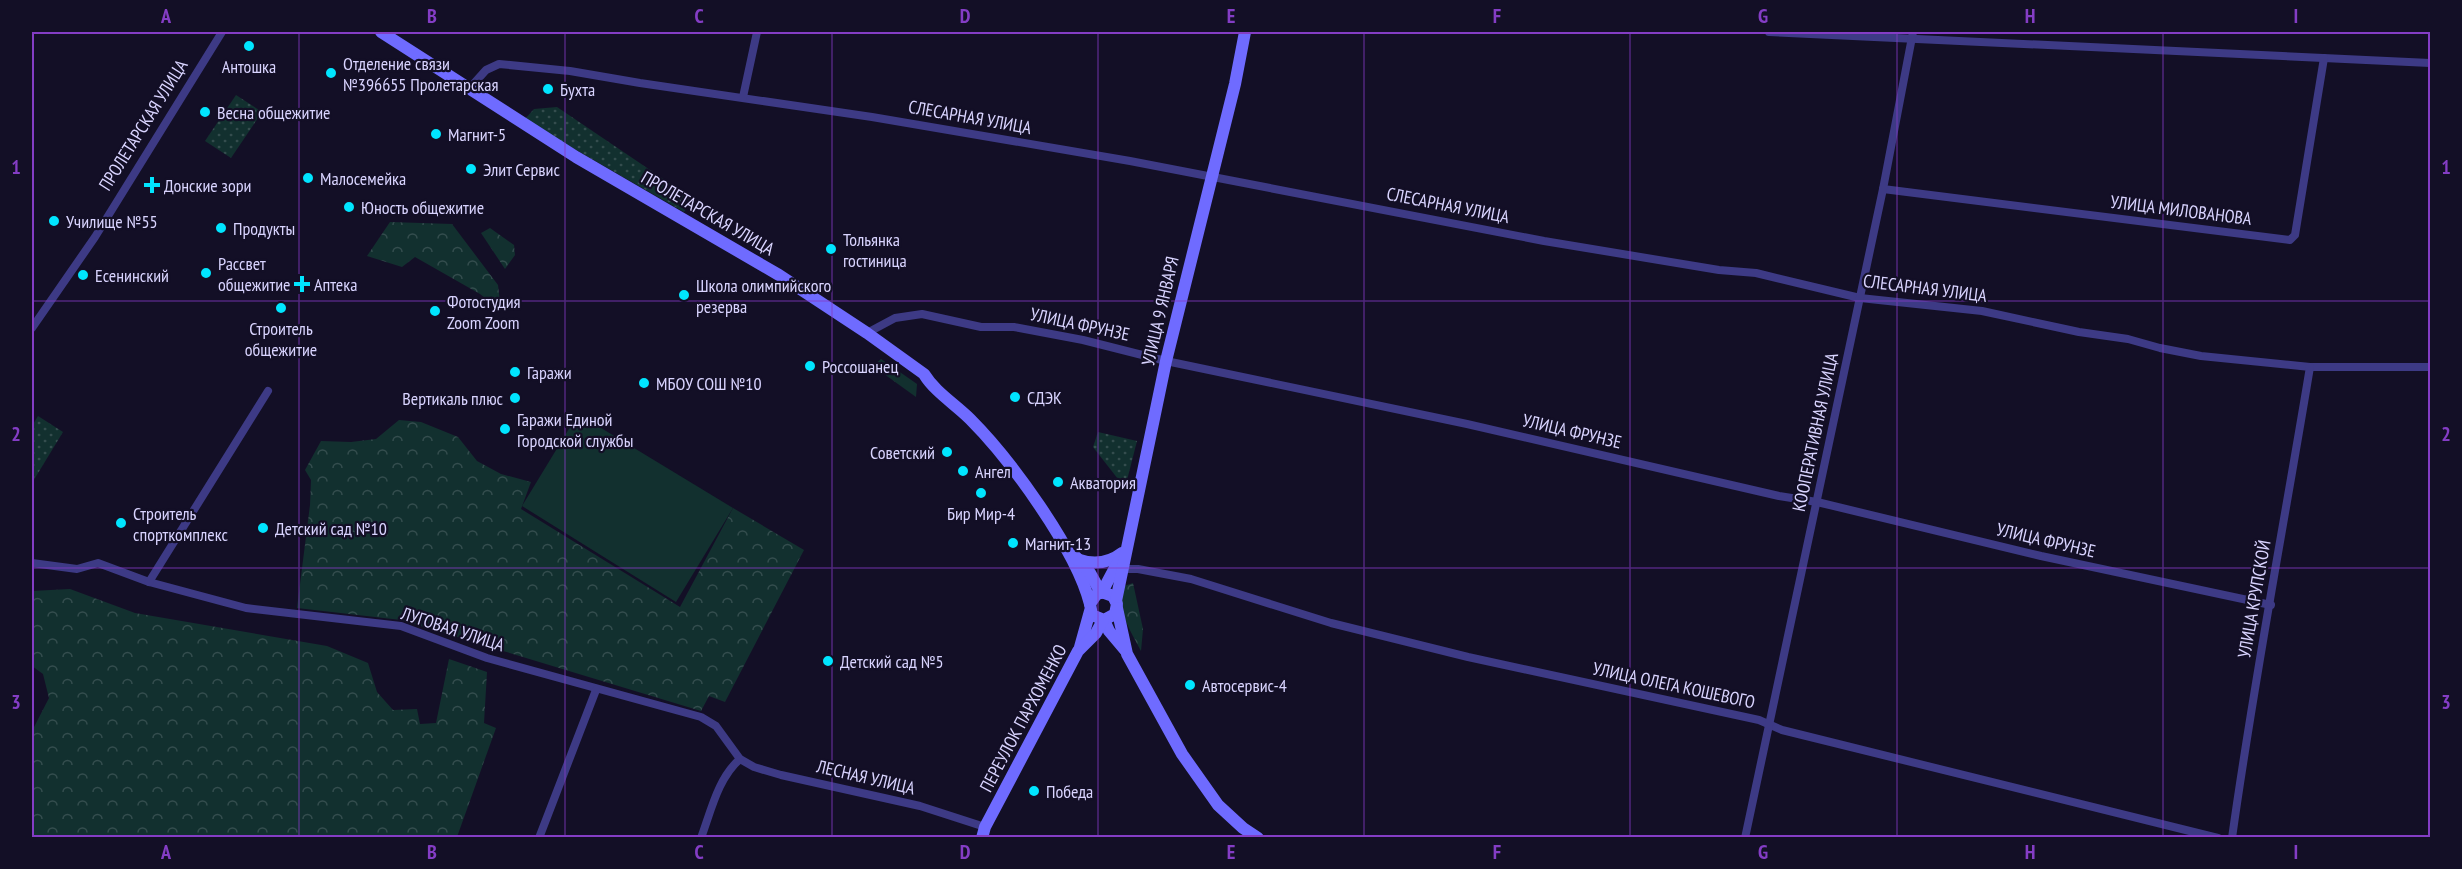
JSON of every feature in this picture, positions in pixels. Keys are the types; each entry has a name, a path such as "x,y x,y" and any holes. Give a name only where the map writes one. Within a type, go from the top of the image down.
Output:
{"main road":[{"name":"ПРОЛЕТАРСКАЯ УЛИЦА","path":"381,32 576,157 779,275 924,374 929,382 971,419 1006,462 1066,547 1087,591 1090,607"},
{"name":"УЛИЦА 9 ЯНВАРЯ","path":"1117,604 1124,547 1210,177 1235,84 1245,32"},
{"path":"1066,547 1090,573 1102,593 1113,596 1117,604 1127,654"},
{"path":"1076,559 1102,563 1113,560 1124,547"},
{"path":"1078,651 1092,598 1102,593 1124,547"},
{"path":"1090,607 1095,618 1104,620 1110,618 1117,604"},
{"path":"1104,620 1109,631 1127,654 1161,718 1218,805 1243,828 1258,837"},
{"name":"ПЕРЕУЛОК ПАРХОМЕНКО","path":"984,832 1078,651 1096,633 1104,620"}],"street":[{"name":"ПРОЛЕТАРСКАЯ УЛИЦА","path":"32,328 95,237 222,32"},
{"path":"743,98 757,32"},
{"path":"1769,32 1913,36 2430,63"},
{"name":"КООПЕРАТИВНАЯ УЛИЦА","path":"1745,837 1883,189 1913,36"},
{"name":"УЛИЦА МИЛОВАНОВА","path":"1883,189 2290,240 2295,235 2324,58"},
{"name":"СЛЕСАРНАЯ УЛИЦА","path":"469,89 486,70 499,64 570,71 1130,160 1544,241 1719,270 1756,273 1860,298 1982,311 2079,332 2128,339 2201,356 2310,367 2430,367"},
{"name":"УЛИЦА ФРУНЗЕ","path":"867,333 895,318 922,314 981,327 1014,327 1083,340 1166,361 1455,422 1779,496 1817,502 2041,556 2271,605"},
{"name":"УЛИЦА КРУПСКОЙ","path":"2232,837 2246,737 2271,605 2310,367"},
{"path":"149,582 267,391"},
{"name":"ЛУГОВАЯ УЛИЦА","path":"32,563 77,569 98,563 149,582 246,608 400,626 487,658 596,690 701,717 716,726 740,759"},
{"name":"УЛИЦА ОЛЕГА КОШЕВОГО","path":"1121,569 1138,569 1191,579 1286,610 1468,657 1770,723 1782,730 2218,837"},
{"path":"539,837 596,690"},
{"path":"701,837 723,779 729,768 740,759"},
{"name":"ЛЕСНАЯ УЛИЦА","path":"740,759 754,767 781,775 920,806 984,832"}],"green space":[{"path":"236,95 262,112 231,158 205,141"},
{"path":"557,107 693,199 684,212 524,120 534,109"},
{"path":"390,222 452,224 498,285 501,311 480,294 415,257 402,267 367,256"},
{"path":"490,228 514,245 515,255 505,269 481,233"},
{"path":"881,359 917,384 916,397 873,366"},
{"path":"578,414 733,508 676,602 522,506"},
{"path":"38,416 63,432 32,483 32,426"},
{"path":"399,420 421,422 458,437 477,461 501,474 531,482 521,509 680,607 733,508 804,550 725,702 709,696 701,711 401,620 297,608 310,505 311,480 305,470 321,441 351,442 376,439"},
{"path":"1098,432 1137,441 1125,488 1093,447"},
{"path":"1133,583 1143,629 1141,651 1125,620 1121,603 1124,586"},
{"path":"70,589 135,613 327,646 368,663 377,692 393,710 417,709 420,724 436,723 449,659 487,672 484,723 496,728 457,837 32,837 32,731 49,698 43,674 32,666 32,591"}],"place":[{"name":"Антошка","path":"249,46"},
{"name":"Отделение связи №396655 Пролетарская","path":"331,73"},
{"name":"Бухта","path":"548,89"},
{"name":"Весна общежитие","path":"205,112"},
{"name":"Магнит-5","path":"436,134"},
{"name":"Элит Сервис","path":"471,169"},
{"name":"Малосемейка","path":"308,178"},
{"name":"Донские зори","path":"152,185"},
{"name":"Юность общежитие","path":"349,207"},
{"name":"Училище №55","path":"54,221"},
{"name":"Продукты","path":"221,228"},
{"name":"Тольянка гостиница","path":"831,249"},
{"name":"Рассвет общежитие","path":"206,273"},
{"name":"Есенинский","path":"83,275"},
{"name":"Аптека","path":"302,284"},
{"name":"Школа олимпийского резерва","path":"684,295"},
{"name":"Строитель общежитие","path":"281,308"},
{"name":"Фотостудия Zoom Zoom","path":"435,311"},
{"name":"Россошанец","path":"810,366"},
{"name":"Гаражи","path":"515,372"},
{"name":"МБОУ СОШ №10","path":"644,383"},
{"name":"СДЭК","path":"1015,397"},
{"name":"Вертикаль плюс","path":"515,398"},
{"name":"Гаражи Единой Городской службы","path":"505,429"},
{"name":"Советский","path":"947,452"},
{"name":"Ангел","path":"963,471"},
{"name":"Акватория","path":"1058,482"},
{"name":"Бир Мир-4","path":"981,493"},
{"name":"Строитель спорткомплекс","path":"121,523"},
{"name":"Детский сад №10","path":"263,528"},
{"name":"Магнит-13","path":"1013,543"},
{"name":"Детский сад №5","path":"828,661"},
{"name":"Автосервис-4","path":"1190,685"},
{"name":"Победа","path":"1034,791"}]}
